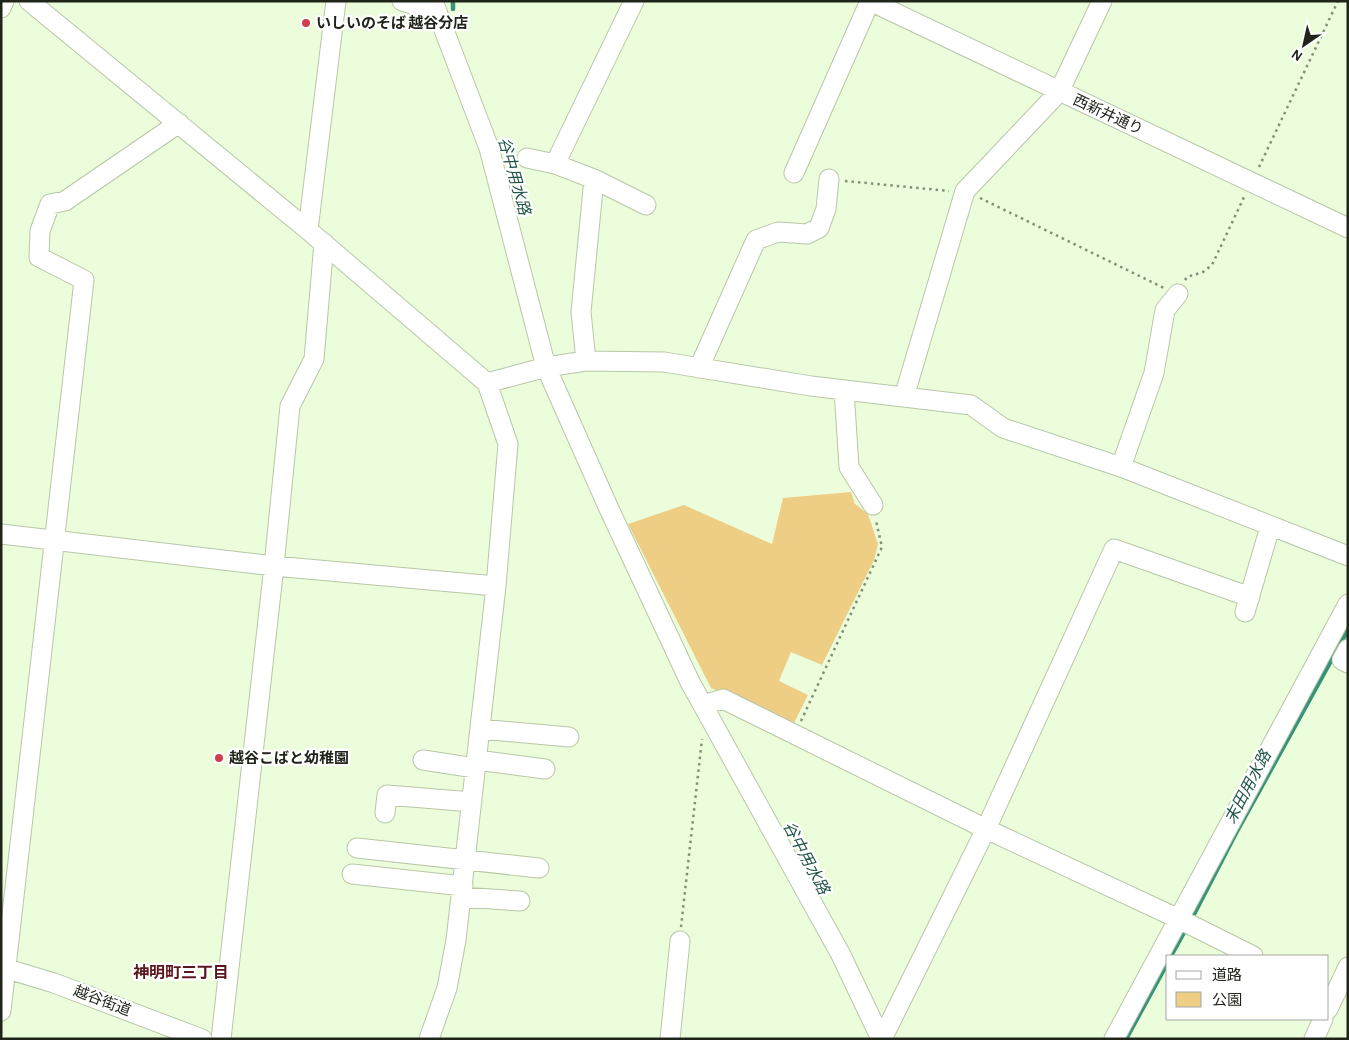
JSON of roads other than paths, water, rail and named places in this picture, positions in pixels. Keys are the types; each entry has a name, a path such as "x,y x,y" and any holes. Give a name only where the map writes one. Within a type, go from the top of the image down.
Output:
{"street":[{"path":"1,8 4,1"},
{"path":"29,1 324,243 487,383 508,444 496,586 456,940 447,988 429,1039"},
{"path":"308,230 336,1"},
{"path":"402,1 435,7 489,148 546,367 610,511 703,705 887,1036"},
{"path":"555,164 634,1"},
{"path":"794,173 870,1"},
{"name":"西新井通り","path":"870,1 1348,228"},
{"path":"904,397 965,191 1059,92 1102,1"},
{"path":"1,1011 4,968 84,280 39,257 40,231 50,204 65,201 179,123"},
{"path":"527,158 555,164 594,179 646,205"},
{"path":"586,361 581,312 594,179"},
{"path":"699,368 756,240 778,232 807,234 819,228 826,209 829,179"},
{"path":"220,1039 274,566 290,406 314,359 324,243"},
{"path":"1121,467 1154,373 1165,310 1178,294"},
{"path":"487,383 546,367 586,361 664,362 844,390 971,404 1003,428 1121,467 1348,556"},
{"path":"844,390 849,467 873,505"},
{"path":"887,1036 986,828 1114,549 1248,604 1270,527"},
{"path":"1,534 274,566 496,586"},
{"path":"1114,1039 1348,604"},
{"path":"703,705 722,699 1251,955"},
{"path":"480,729 569,737"},
{"path":"423,760 545,769"},
{"path":"385,813 387,795 472,802"},
{"path":"356,848 539,868"},
{"path":"352,874 520,901"},
{"path":"670,1039 680,941"},
{"path":"1334,1001 1348,967"},
{"name":"越谷街道","path":"4,968 54,983 202,1039"},
{"path":"1314,1039 1323,1020"}],"waterway":[{"path":"453,1 453,9"},
{"name":"末田用水路","path":"1191,920 1236,833 1348,630"},
{"name":"末田用水路","path":"1172,955 1187,927"},
{"name":"末田用水路","path":"1126,1039 1166,966"}],"place":[{"name":"いしいのそば 越谷分店","path":"306,23"},
{"name":"越谷こばと幼稚園","path":"219,758"}],"district":[{"name":"神明町三丁目","path":"181,973"}],"water label":[{"name":"谷中用水路","path":"514,176"},
{"name":"谷中用水路","path":"806,858"}]}
